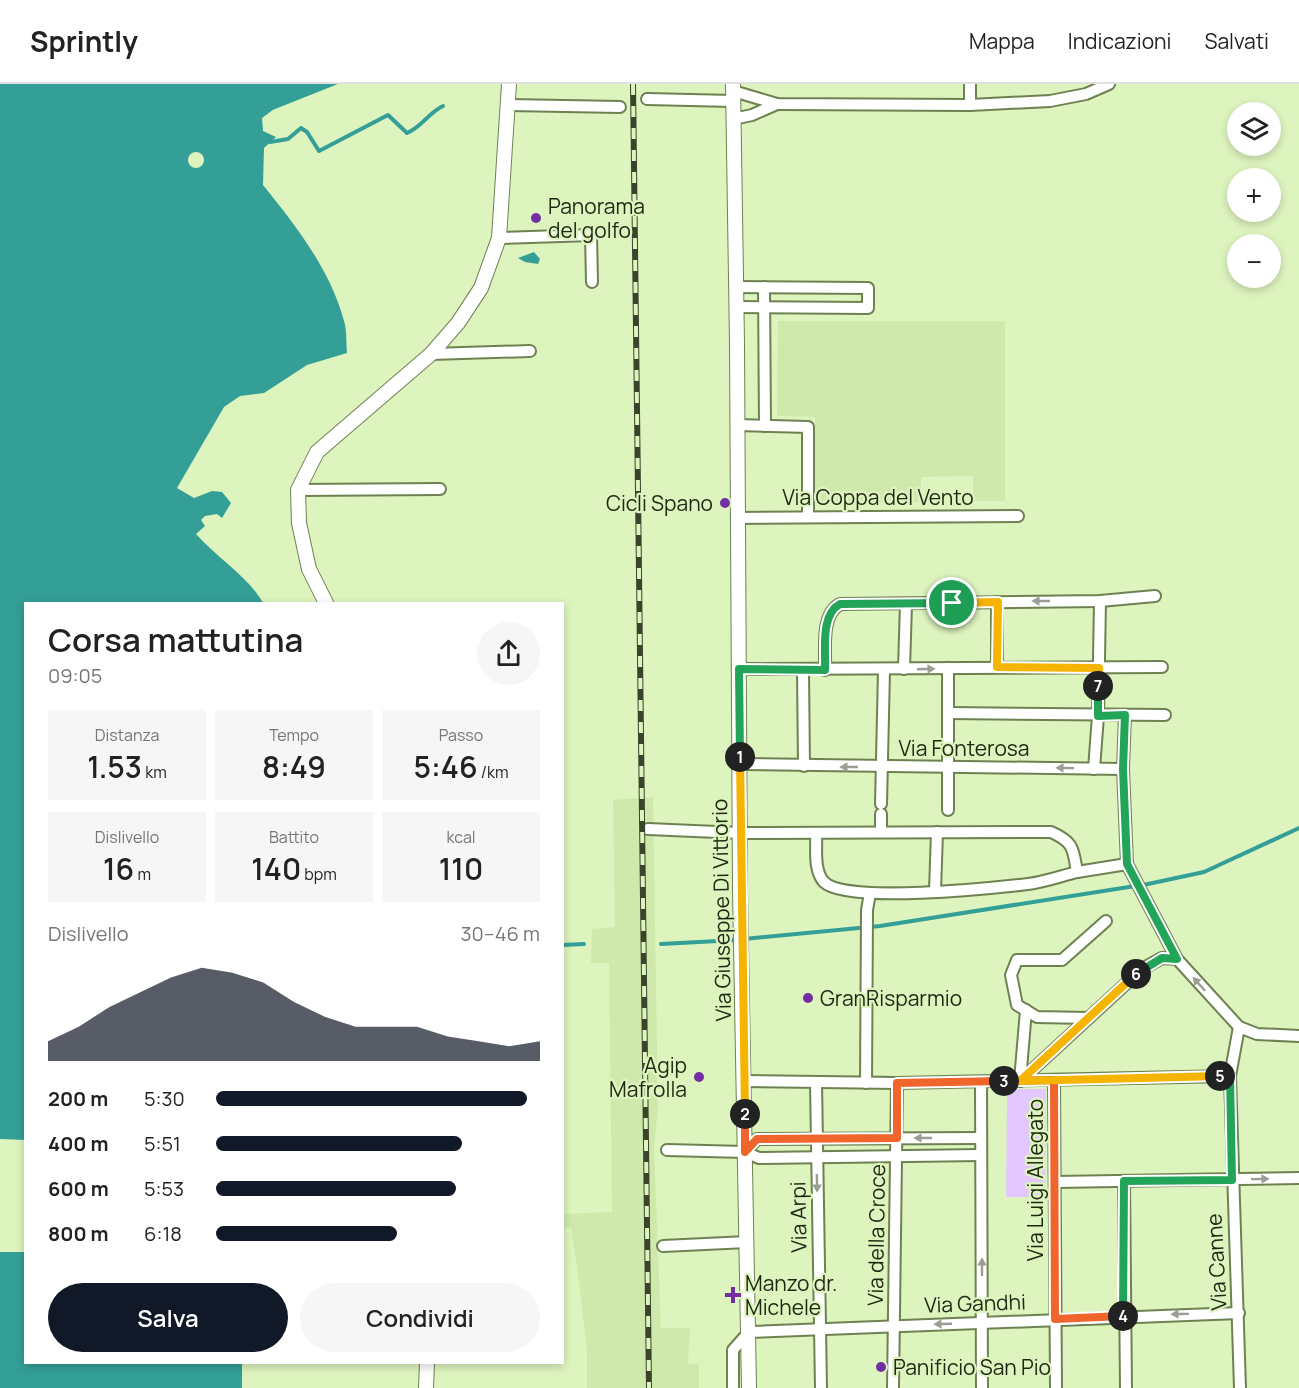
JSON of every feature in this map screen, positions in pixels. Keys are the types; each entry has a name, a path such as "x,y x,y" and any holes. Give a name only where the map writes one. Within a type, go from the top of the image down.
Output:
{"main road":[{"path":"326,602 309,569 299,523 298,490 317,452 431,354 458,323 481,288 499,237 509,84"},
{"name":"Via Giuseppe Di Vittorio","path":"733,92 740,890 744,998 749,1388"},
{"path":"426,1388 427,1364"}],"street":[{"path":"970,84 970,105"},
{"path":"647,99 733,92 777,104 970,105 1050,101 1086,94 1109,84"},
{"path":"733,119 752,115 777,104"},
{"path":"509,105 620,107"},
{"path":"499,237 591,235 592,282"},
{"path":"736,287 868,288 868,308 736,307"},
{"path":"764,287 765,426"},
{"path":"431,354 530,351"},
{"path":"737,425 808,427 808,516"},
{"path":"298,490 440,489"},
{"name":"Via Coppa del Vento","path":"737,518 1018,516"},
{"path":"825,670 828,618 832,608 840,604 1100,601 1155,596"},
{"path":"1094,769 1098,716 1100,601"},
{"path":"997,667 998,602"},
{"path":"904,669 906,604"},
{"path":"739,669 1162,667"},
{"path":"948,668 948,810"},
{"path":"803,670 804,766"},
{"path":"881,831 884,670"},
{"path":"948,713 1165,715"},
{"path":"1125,715 1123,769 1127,864 1177,959 1239,1027 1257,1034 1299,1036"},
{"name":"Via Fonterosa","path":"740,764 1123,769"},
{"path":"648,829 740,833 1051,832 1064,838 1073,846 1077,872"},
{"path":"935,891 937,832"},
{"path":"816,833 817,865 822,880 832,888 870,893 935,891 1030,883 1127,864"},
{"path":"866,1083 867,910 870,893"},
{"path":"1088,1018 1037,1017 1017,1005 1011,975 1017,960 1062,960 1106,921"},
{"path":"1020,1081 1142,969 1162,958 1177,959"},
{"path":"1020,1081 1026,1010"},
{"name":"Via Canne","path":"1239,1027 1230,1076 1240,1388"},
{"path":"745,1081 897,1083 1230,1076"},
{"name":"Via Luigi Allegato","path":"1054,1080 1056,1388"},
{"name":"Via Arpi","path":"816,1082 821,1388"},
{"path":"981,1082 982,1388"},
{"name":"Via della Croce","path":"893,1388 897,1083"},
{"path":"745,1152 757,1139 981,1138"},
{"path":"667,1150 745,1152 759,1158 981,1155"},
{"path":"1055,1182 1299,1178"},
{"path":"1124,1181 1126,1388"},
{"path":"663,1246 747,1242"},
{"name":"Via Gandhi","path":"749,1332 1239,1313"},
{"path":"733,1388 733,1350 749,1332"}],"shaded area":[{"path":"778,321 1005,321 1005,501 973,501 973,476 921,477 921,502 815,502 815,417 777,416"},
{"path":"653,797 658,1110 654,1146 661,1328 690,1328 688,1364 699,1363 699,1388 587,1388 587,1349 577,1267 571,1227 564,1228 564,1214 612,1212 609,963 591,963 592,929 615,927 613,800"},
{"path":"1007,1089 1046,1089 1045,1197 1006,1197"}],"water":[{"path":"0,84 338,84 273,110 263,118 263,131 276,137 264,148 263,185 311,249 330,284 345,325 347,353 307,365 264,393 240,396 224,407 177,488 194,498 212,491 222,492 231,503 222,518 217,514 205,516 201,520 205,526 196,534 249,584 262,602 24,602 24,1140 0,1139"},
{"path":"534,252 540,259 538,264 525,262 518,258"},
{"path":"0,1252 24,1252 24,1364 242,1364 242,1388 0,1388"}],"pier":[{"path":"339,84 338,87 274,112 266,120 266,129 279,136 263,130 262,118 273,110"},
{"path":"193,152 199,152 204,160 202,166 193,168 188,163 188,157"}],"waterway":[{"path":"270,142 288,139 301,128 307,132 319,151 388,115 407,133 443,106"},
{"path":"744,939 880,926 1148,884 1204,872 1299,828"},
{"path":"661,944 737,940"},
{"path":"564,945 584,944"}],"railway":[{"path":"633,84 649,1388"}],"place":[{"name":"Panorama del golfo","path":"536,218"},
{"name":"Cicli Spano","path":"725,503"},
{"name":"GranRisparmio","path":"808,998"},
{"name":"Agip Mafrolla","path":"699,1077"},
{"name":"Manzo dr. Michele","path":"733,1295"},
{"name":"Panificio San Pio","path":"881,1367"}],"route":[{"path":"952,603 840,604 832,608 828,618 825,670 739,669 745,1152 757,1139 897,1138 897,1083 1054,1080 1055,1182 1055,1319 1125,1316 1124,1181 1232,1180 1230,1076 1020,1081 1142,969 1162,958 1177,959 1127,864 1123,769 1125,715 1098,716 1099,668 997,667 998,602 952,603"}]}
